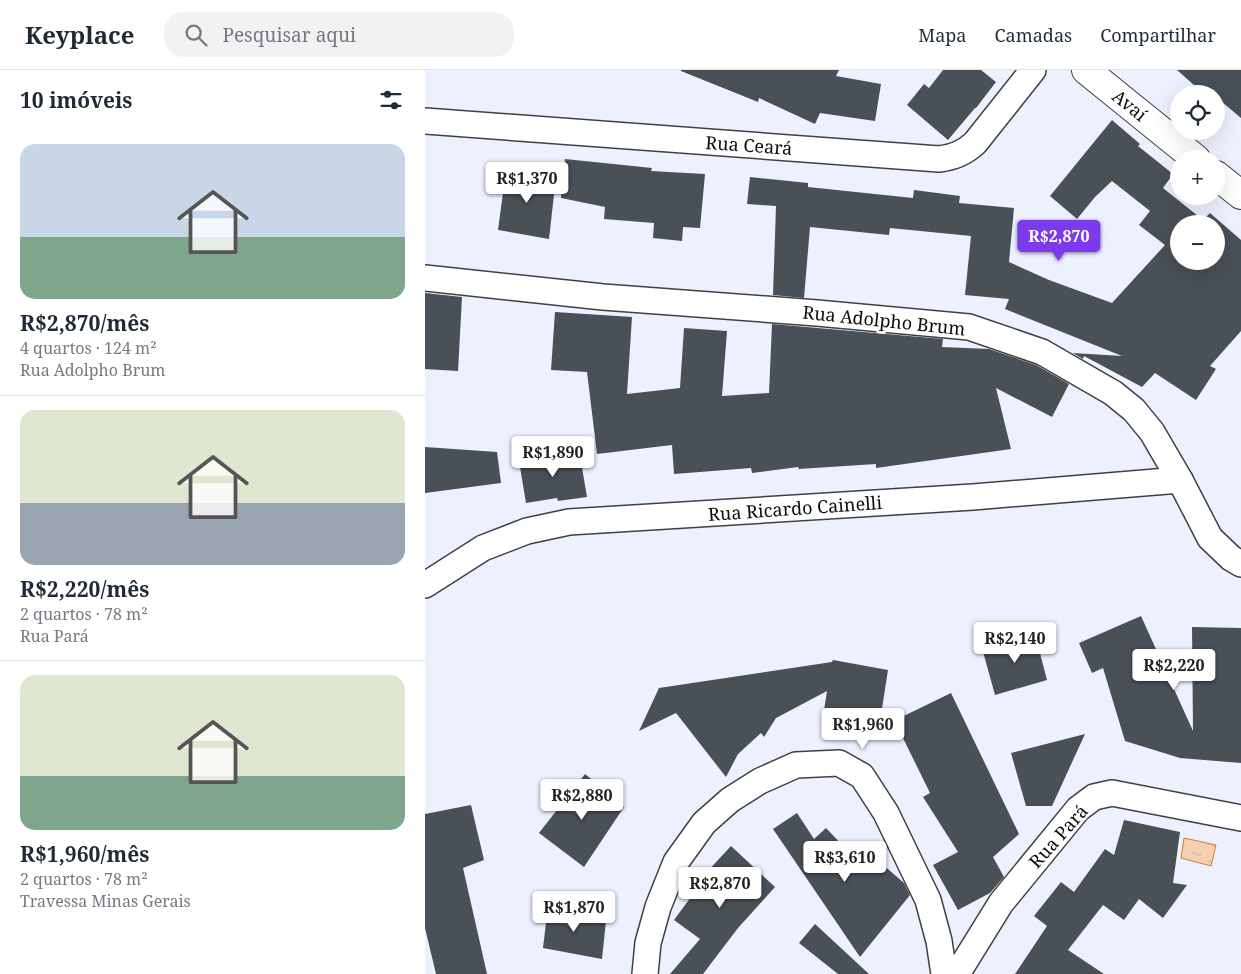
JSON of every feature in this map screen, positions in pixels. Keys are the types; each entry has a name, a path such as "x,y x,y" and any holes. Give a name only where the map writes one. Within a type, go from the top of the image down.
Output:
{"street":[{"name":"Rua Ceará","path":"425,121 939,160 965,152 975,143 1033,70"},
{"name":"Avaí","path":"1086,70 1185,150"},
{"path":"1225,182 1241,195"},
{"name":"Rua Adolpho Brum","path":"425,278 603,297 817,313 969,327 1042,352 1113,393 1134,410 1152,432 1180,480 1210,538 1231,558 1241,564"},
{"name":"Rua Ricardo Cainelli","path":"425,584 483,548 527,531 569,522 973,497 1180,480"},
{"path":"645,974 648,943 665,889 676,862 704,823 730,800 760,781 796,765 839,763 862,776 886,813 928,900 939,941 944,974"},
{"name":"Rua Pará","path":"957,974 1001,903 1078,809 1094,797 1112,793 1241,818"}],"water":[{"path":"1184,838 1216,845 1211,866 1181,858"}],"building":[{"path":"681,70 839,70 836,76 881,84 875,121 820,113 815,124 759,98 758,102"},
{"path":"943,70 981,70 996,82 948,140 907,105 924,84 929,88"},
{"path":"1177,70 1241,70 1241,118 1225,105 1225,85 1194,85"},
{"path":"1112,120 1140,144 1138,146 1170,172 1170,178 1163,188 1170,194 1170,205 1184,205 1197,215 1170,215 1170,270 1225,270 1225,226 1241,240 1241,331 1210,366 1216,369 1196,400 1155,373 1142,387 1084,356 1083,359 1073,353 1122,356 1005,309 1009,299 965,295 971,236 890,228 889,235 810,227 804,298 773,295 776,206 747,204 750,177 808,183 808,187 913,198 914,190 960,196 959,203 1014,208 1009,262 1049,280 1112,303 1165,245 1139,225 1150,211 1112,181 1095,197 1077,219 1050,196"},
{"path":"565,159 652,168 651,171 705,174 700,228 683,227 682,241 653,238 654,223 604,219 605,207 561,198"},
{"path":"506,170 556,177 549,239 498,230"},
{"path":"425,293 462,297 458,371 425,369"},
{"path":"555,312 632,317 627,394 680,388 684,328 727,331 722,396 769,393 772,324 943,339 942,347 989,349 1036,365 1069,384 1052,417 996,388 1011,449 876,468 876,464 799,469 798,467 752,473 751,468 674,474 672,445 597,454 587,372 551,370"},
{"path":"425,447 497,452 501,483 425,493"},
{"path":"579,450 587,497 558,501 557,498 526,503 519,461"},
{"path":"1141,616 1193,731 1192,627 1241,628 1241,763 1180,758 1125,741 1103,668 1092,673 1079,643"},
{"path":"1035,634 1047,680 995,695 982,648"},
{"path":"833,660 888,670 879,728 951,693 1019,834 993,857 1004,877 990,893 958,910 933,865 958,852 923,797 930,793 902,736 822,723 827,691 776,718 764,737 761,733 738,754 726,777 676,713 639,731 659,688 832,662"},
{"path":"1085,734 1052,806 1026,806 1011,753"},
{"path":"585,774 624,807 584,867 539,833"},
{"path":"471,805 484,860 463,868 487,974 436,974 425,928 425,814"},
{"path":"797,813 814,839 826,828 863,867 873,856 904,883 910,895 860,957 773,829"},
{"path":"1124,820 1180,832 1173,883 1187,885 1163,918 1139,899 1124,920 1103,905 1068,950 1104,974 1015,974 1047,926 1034,916 1061,882 1074,892 1105,849 1114,855"},
{"path":"731,846 775,887 738,928 703,974 670,974 700,939 674,920 707,875 705,874"},
{"path":"548,906 606,921 602,959 543,948"},
{"path":"815,924 869,974 838,974 799,943"}]}
